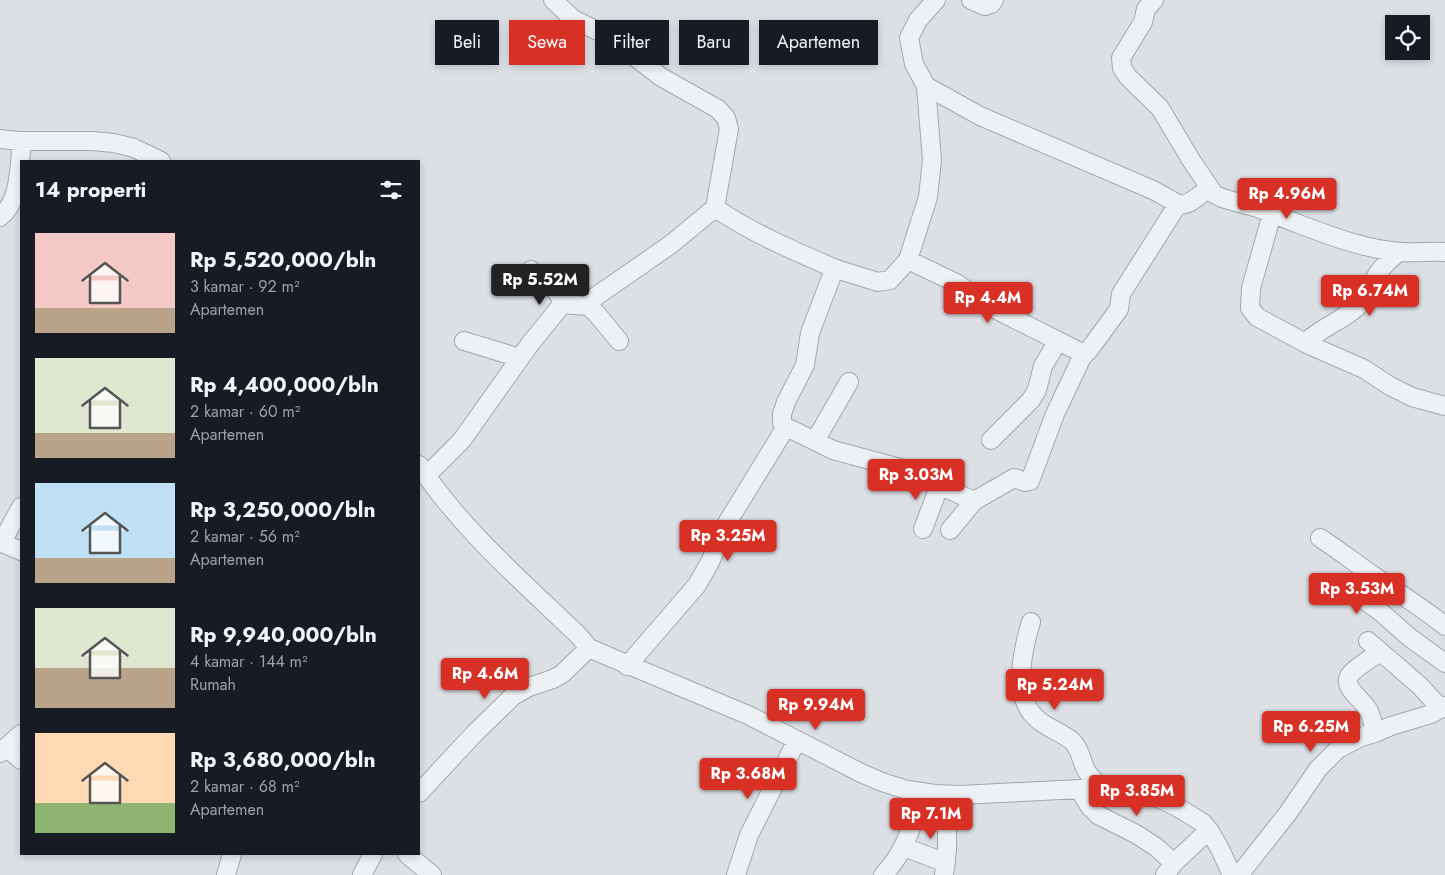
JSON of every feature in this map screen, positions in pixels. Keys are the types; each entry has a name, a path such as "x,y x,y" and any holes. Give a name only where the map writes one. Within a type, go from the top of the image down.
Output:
{"street":[{"path":"553,0 573,18 608,36 662,77 718,109 726,118 729,128 715,208 670,245 596,297 588,306"},
{"path":"715,208 745,228 836,269 878,282 890,280 908,260 928,197 932,160 926,86 914,64 909,38 918,20 936,0"},
{"path":"971,0 985,6 991,4 994,0"},
{"path":"1145,3 1143,22 1121,58 1122,68 1128,78 1160,108 1209,188 1222,198 1258,208 1368,247 1399,252 1445,252"},
{"path":"926,86 980,116 1153,190 1178,204 1187,204 1209,188"},
{"path":"0,139 114,142 134,148 159,160"},
{"path":"0,217 10,206 16,192 22,141"},
{"path":"950,530 974,502 1014,478 1025,482 1030,481 1055,414 1084,354 1119,309 1121,294 1178,204"},
{"path":"1272,214 1251,288 1250,308 1257,317 1305,343 1364,369 1390,386 1412,397 1445,406"},
{"path":"1305,343 1313,335 1344,317 1364,301 1382,267 1399,252"},
{"path":"908,260 956,283 993,308 1084,354"},
{"path":"836,269 810,334 806,365 786,402 782,414 782,422 786,427 833,450 907,470 940,484 974,502"},
{"path":"531,270 557,292 561,298 561,304 462,440 422,470 486,546 589,648 627,666 748,715 882,782 908,790 947,795 1079,788 1142,792 1177,806 1203,823 1209,830 1232,875"},
{"path":"561,304 588,306 619,341"},
{"path":"464,341 520,358"},
{"path":"991,440 1031,400 1037,390 1043,366 1058,341"},
{"path":"815,441 849,382"},
{"path":"627,666 697,585 710,562 727,523 786,427"},
{"path":"923,529 940,484"},
{"path":"20,508 1,542 20,551"},
{"path":"1320,538 1339,549 1373,576 1422,608 1445,626"},
{"path":"1350,590 1445,663"},
{"path":"1031,622 1024,646 1022,688 1024,704 1035,718 1072,740 1080,753 1086,771 1101,788"},
{"path":"1238,875 1288,813 1318,769 1338,749 1361,737 1375,733 1390,726 1431,714 1443,707 1374,647 1348,679 1348,686 1367,708 1372,718 1375,733"},
{"path":"420,792 474,734 513,696 529,687 562,674 589,648"},
{"path":"20,735 3,750 20,759"},
{"path":"736,875 749,835 796,740"},
{"path":"1079,788 1090,807 1098,815 1156,847 1169,869 1209,830"},
{"path":"883,875 904,847 922,792"},
{"path":"904,847 945,869 947,795"},
{"path":"226,875 232,855"},
{"path":"362,875 372,855"},
{"path":"408,855 432,875"}]}
